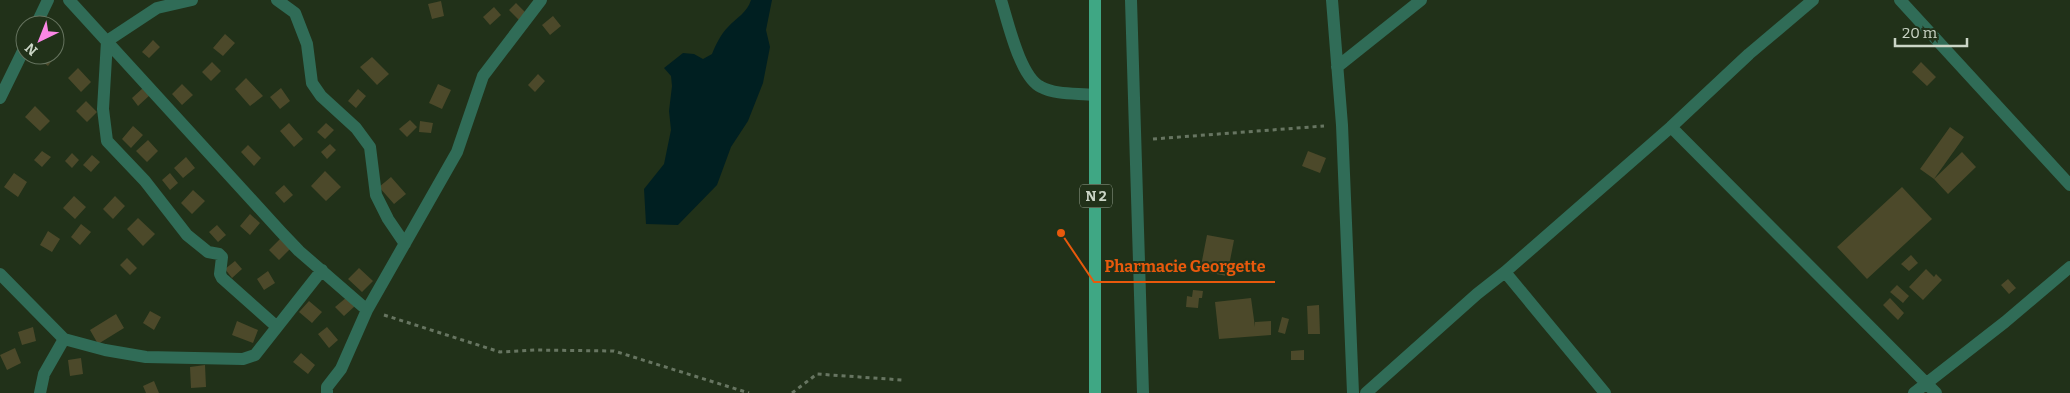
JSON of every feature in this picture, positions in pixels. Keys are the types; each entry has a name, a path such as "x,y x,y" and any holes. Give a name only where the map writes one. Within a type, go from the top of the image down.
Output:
{"main road":[{"name":"N 2","path":"1095,0 1095,393"}],"street":[{"path":"41,15 48,0"},
{"path":"69,0 280,232 299,251 368,310"},
{"path":"107,41 157,8 192,0"},
{"path":"277,0 294,13 307,44 312,83 321,96 356,128 370,147 376,196 388,220 405,244"},
{"path":"324,391 341,369 368,310 457,152 483,76 541,0"},
{"path":"1001,0 1018,53 1033,82 1040,87 1059,92 1094,94"},
{"path":"1132,0 1143,393"},
{"path":"1332,0 1342,125 1353,393"},
{"path":"1337,67 1421,0"},
{"path":"1366,393 1477,294 1505,272 1671,127 1743,60 1813,0"},
{"path":"1900,0 2070,185"},
{"path":"107,41 103,109 107,141 145,181 187,235 208,252 219,254 222,257 220,274 222,278 277,327"},
{"path":"0,98 16,65"},
{"path":"1671,127 1931,388"},
{"path":"1914,393 1931,388 2070,267"},
{"path":"0,274 64,339 105,350 146,357 243,359 255,355 322,270"},
{"path":"1505,272 1605,393"},
{"path":"40,393 44,374 64,339"}],"path":[{"path":"1136,140 1342,125"},
{"path":"368,310 500,352 534,350 614,351 749,393"},
{"path":"792,393 817,374 902,380"}],"water":[{"path":"751,0 772,0 766,30 770,47 763,83 748,121 731,147 717,185 678,225 646,224 644,189 664,164 671,130 669,111 672,86 671,76 664,68 683,53 694,54 703,59 712,54 723,33 744,12"}],"building":[{"path":"441,1 444,16 432,19 428,4"},
{"path":"516,3 527,14 520,21 509,10"},
{"path":"494,7 501,15 490,25 483,17"},
{"path":"553,16 561,26 550,35 542,25"},
{"path":"225,34 235,43 223,56 213,48"},
{"path":"153,40 160,47 149,58 142,52"},
{"path":"372,57 389,74 377,85 360,67"},
{"path":"212,62 221,71 211,81 202,72"},
{"path":"1921,62 1936,77 1927,86 1912,72"},
{"path":"78,68 91,82 81,92 68,78"},
{"path":"538,74 545,81 535,92 528,85"},
{"path":"246,78 263,96 250,106 235,89"},
{"path":"182,84 193,95 182,105 172,94"},
{"path":"438,84 451,90 442,109 429,103"},
{"path":"143,88 150,95 138,106 132,98"},
{"path":"281,88 290,101 280,109 270,97"},
{"path":"358,89 366,96 356,108 348,101"},
{"path":"86,101 97,112 87,122 76,111"},
{"path":"35,106 50,121 40,131 25,117"},
{"path":"410,120 417,127 407,137 399,129"},
{"path":"420,121 433,123 431,133 419,132"},
{"path":"289,123 303,139 294,147 280,131"},
{"path":"326,123 334,130 325,139 317,132"},
{"path":"133,126 143,135 131,148 122,139"},
{"path":"1950,127 1964,137 1934,179 1920,169"},
{"path":"148,140 158,151 147,162 136,151"},
{"path":"330,144 336,150 327,159 321,152"},
{"path":"248,145 261,158 254,166 241,152"},
{"path":"42,151 51,157 42,167 34,160"},
{"path":"1308,151 1326,158 1320,173 1302,166"},
{"path":"1962,152 1976,167 1948,194 1934,179"},
{"path":"72,153 79,160 72,168 65,161"},
{"path":"92,155 100,162 91,172 83,165"},
{"path":"186,157 195,168 183,178 174,168"},
{"path":"325,171 341,187 326,201 311,186"},
{"path":"14,173 27,182 18,197 4,187"},
{"path":"170,173 178,183 170,190 162,180"},
{"path":"391,177 406,194 394,204 379,187"},
{"path":"284,185 293,195 284,203 275,193"},
{"path":"1902,187 1932,219 1867,279 1837,247"},
{"path":"193,190 205,201 192,214 181,203"},
{"path":"74,196 86,207 75,219 63,208"},
{"path":"115,196 125,206 113,219 103,209"},
{"path":"250,214 260,223 250,235 240,226"},
{"path":"138,218 155,234 143,246 127,229"},
{"path":"81,224 91,232 80,245 71,237"},
{"path":"217,225 226,235 218,242 209,232"},
{"path":"48,231 60,239 52,252 40,245"},
{"path":"1207,235 1234,240 1227,276 1200,271"},
{"path":"281,238 291,248 279,260 269,250"},
{"path":"1911,255 1918,263 1909,271 1901,264"},
{"path":"127,258 137,268 130,275 120,265"},
{"path":"235,261 242,269 232,278 225,269"},
{"path":"359,268 373,281 362,292 348,279"},
{"path":"1926,269 1934,277 1936,274 1942,280 1923,300 1909,287"},
{"path":"268,271 275,283 264,290 257,279"},
{"path":"2008,279 2016,288 2009,294 2001,285"},
{"path":"1897,285 1909,296 1903,303 1890,292"},
{"path":"1193,290 1203,291 1202,298 1199,298 1198,308 1186,307 1187,296 1192,297"},
{"path":"347,297 355,306 344,316 335,307"},
{"path":"1251,298 1255,327 1255,322 1271,321 1271,335 1219,339 1215,302"},
{"path":"1890,298 1904,313 1898,320 1883,305"},
{"path":"309,301 322,312 312,323 299,312"},
{"path":"1319,305 1320,334 1308,334 1307,306"},
{"path":"150,311 161,317 154,330 143,323"},
{"path":"116,314 124,328 98,344 90,330"},
{"path":"1282,317 1289,319 1285,334 1278,332"},
{"path":"237,321 258,330 253,343 232,335"},
{"path":"33,327 36,341 22,345 18,332"},
{"path":"327,327 338,340 329,348 318,334"},
{"path":"15,348 21,363 7,370 0,355"},
{"path":"1304,350 1304,360 1291,360 1291,351"},
{"path":"301,353 315,365 308,374 293,362"},
{"path":"81,358 83,374 70,376 68,360"},
{"path":"205,365 206,387 191,388 190,367"},
{"path":"154,381 159,393 146,393 143,386"}],"place":[{"name":"Pharmacie Georgette","path":"1061,233"}]}
